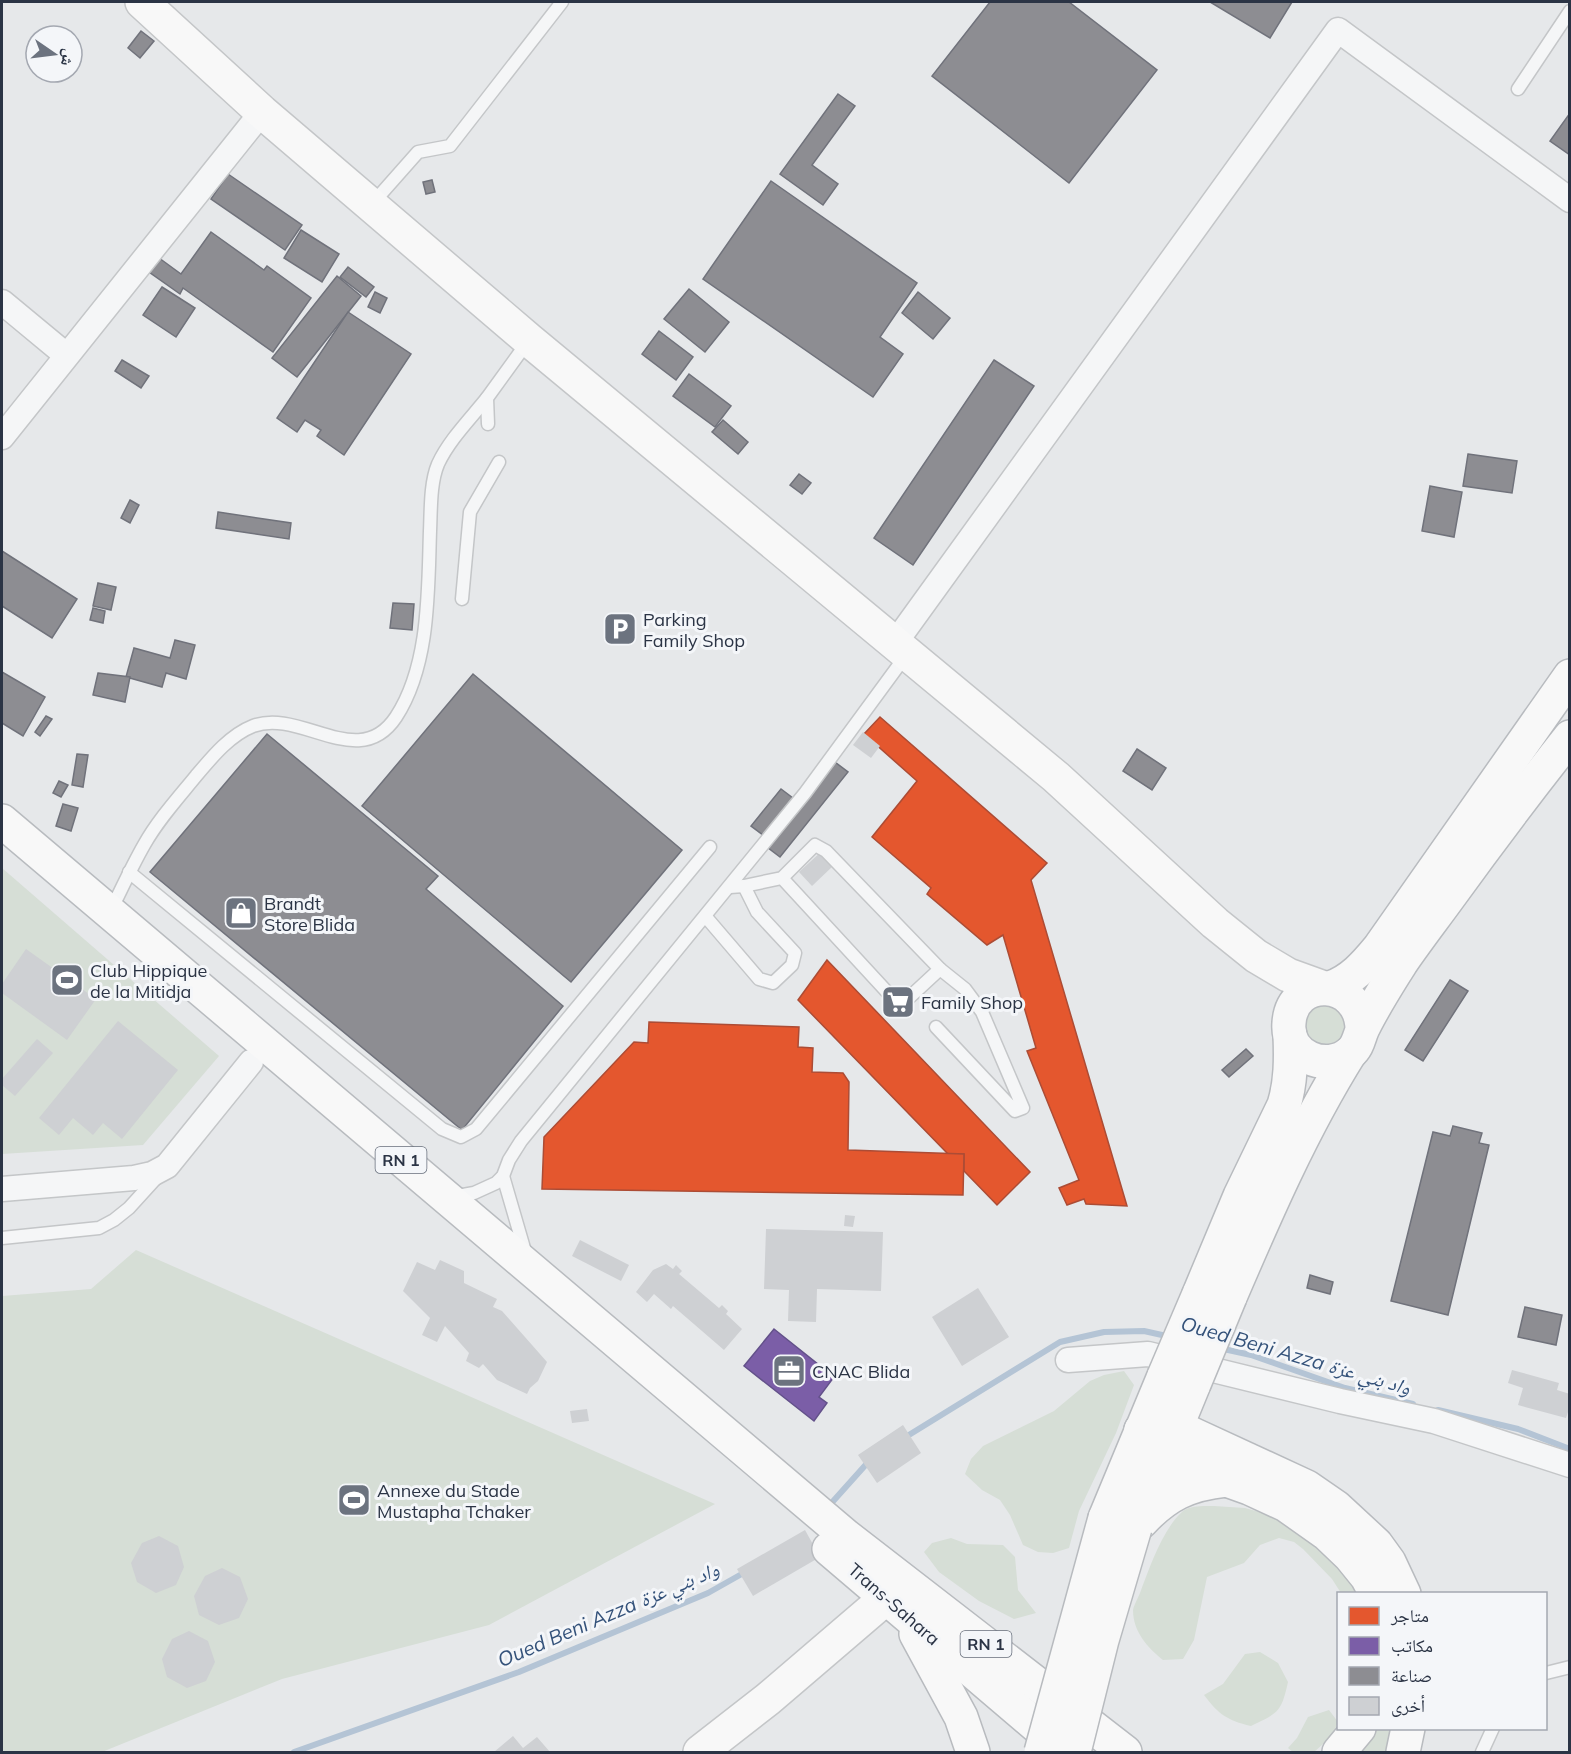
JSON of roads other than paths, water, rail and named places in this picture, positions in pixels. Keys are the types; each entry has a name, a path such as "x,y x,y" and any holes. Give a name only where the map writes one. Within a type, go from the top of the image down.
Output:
{"main road":[{"path":"154,9 262,112 529,340 1056,777 1215,923 1256,956 1288,975 1343,993 1354,1002 1361,1015 1356,1041 1334,1061 1315,1061 1299,1052 1272,982 1256,956"},
{"path":"1215,1295 1240,1196 1284,1105 1288,1091 1291,1068 1289,1030 1293,1008 1305,994 1342,984 1379,948 1569,676"},
{"path":"1074,1752 1102,1640 1120,1523 1141,1430 1179,1380 1215,1295 1269,1207 1298,1146 1402,962 1514,807 1569,737"},
{"name":"RN 1","path":"2,821 530,1268 791,1505"},
{"name":"RN 1","path":"2,850 251,1062 838,1543 1125,1752"},
{"path":"1041,1752 1120,1523 1165,1458 1177,1427 1179,1380"},
{"path":"1141,1430 1177,1427 1306,1487 1336,1507 1376,1544 1389,1562 1404,1592"},
{"path":"1141,1430 1165,1458 1286,1505 1327,1534 1358,1565 1375,1592"},
{"path":"1120,1523 1177,1492 1192,1486 1226,1480"},
{"name":"Trans-Sahara","path":"838,1543 895,1606 1067,1752"},
{"path":"705,1751 768,1699 895,1606 961,1717 973,1752"},
{"path":"1097,1730 1148,1752"},
{"path":"1340,1752 1357,1730"},
{"path":"1403,1752 1408,1730"}],"street":[{"path":"901,648 1338,30 1569,200"},
{"path":"2,437 262,112"},
{"path":"2,302 66,355"},
{"path":"2,1189 134,1178 152,1174 167,1166 251,1062"},
{"path":"1068,1360 1148,1354 1340,1401 1434,1421 1569,1465"}],"lane":[{"path":"371,205 418,152 450,146 562,2"},
{"path":"1518,88 1569,11"},
{"path":"110,913 145,843 168,810 213,755 240,734 265,723 361,741 380,734 396,717 418,664 424,635 431,514 434,479 438,464 529,340"},
{"path":"487,398 488,424"},
{"path":"462,599 470,512 499,462"},
{"path":"446,1198 474,1193 496,1183 503,1176 509,1160 521,1141 806,793 901,648"},
{"path":"730,886 744,886 782,878 815,845 826,851 940,969 965,989 982,1012 1023,1108 1015,1111 936,1027"},
{"path":"129,872 442,1129 461,1137 476,1129 710,847"},
{"path":"782,878 900,1006 940,969"},
{"path":"706,916 759,979 773,983 792,965 795,953 757,912 744,886"},
{"path":"2,1238 99,1228 129,1208 167,1166"},
{"path":"503,1176 530,1268"},
{"path":"1547,1673 1569,1666"},
{"path":"1482,1752 1492,1730"}],"waterway":[{"name":"Oued Beni Azza واد بني عزة","path":"904,1438 1060,1342 1104,1332 1144,1331 1171,1337"},
{"name":"Oued Beni Azza واد بني عزة","path":"1219,1348 1251,1355 1345,1388 1413,1404"},
{"name":"Oued Beni Azza واد بني عزة","path":"1438,1410 1518,1429 1570,1449"},
{"name":"Oued Beni Azza واد بني عزة","path":"827,1508 870,1460"},
{"name":"Oued Beni Azza واد بني عزة","path":"294,1752 519,1672 708,1593 747,1571"}],"place":[{"name":"Parking Family Shop","path":"620,629"},
{"name":"Brandt Store Blida","path":"241,913"},
{"name":"Club Hippique de la Mitidja","path":"67,980"},
{"name":"Family Shop","path":"898,1002"},
{"name":"CNAC Blida","path":"789,1371"},
{"name":"Annexe du Stade Mustapha Tchaker","path":"354,1500"}]}
